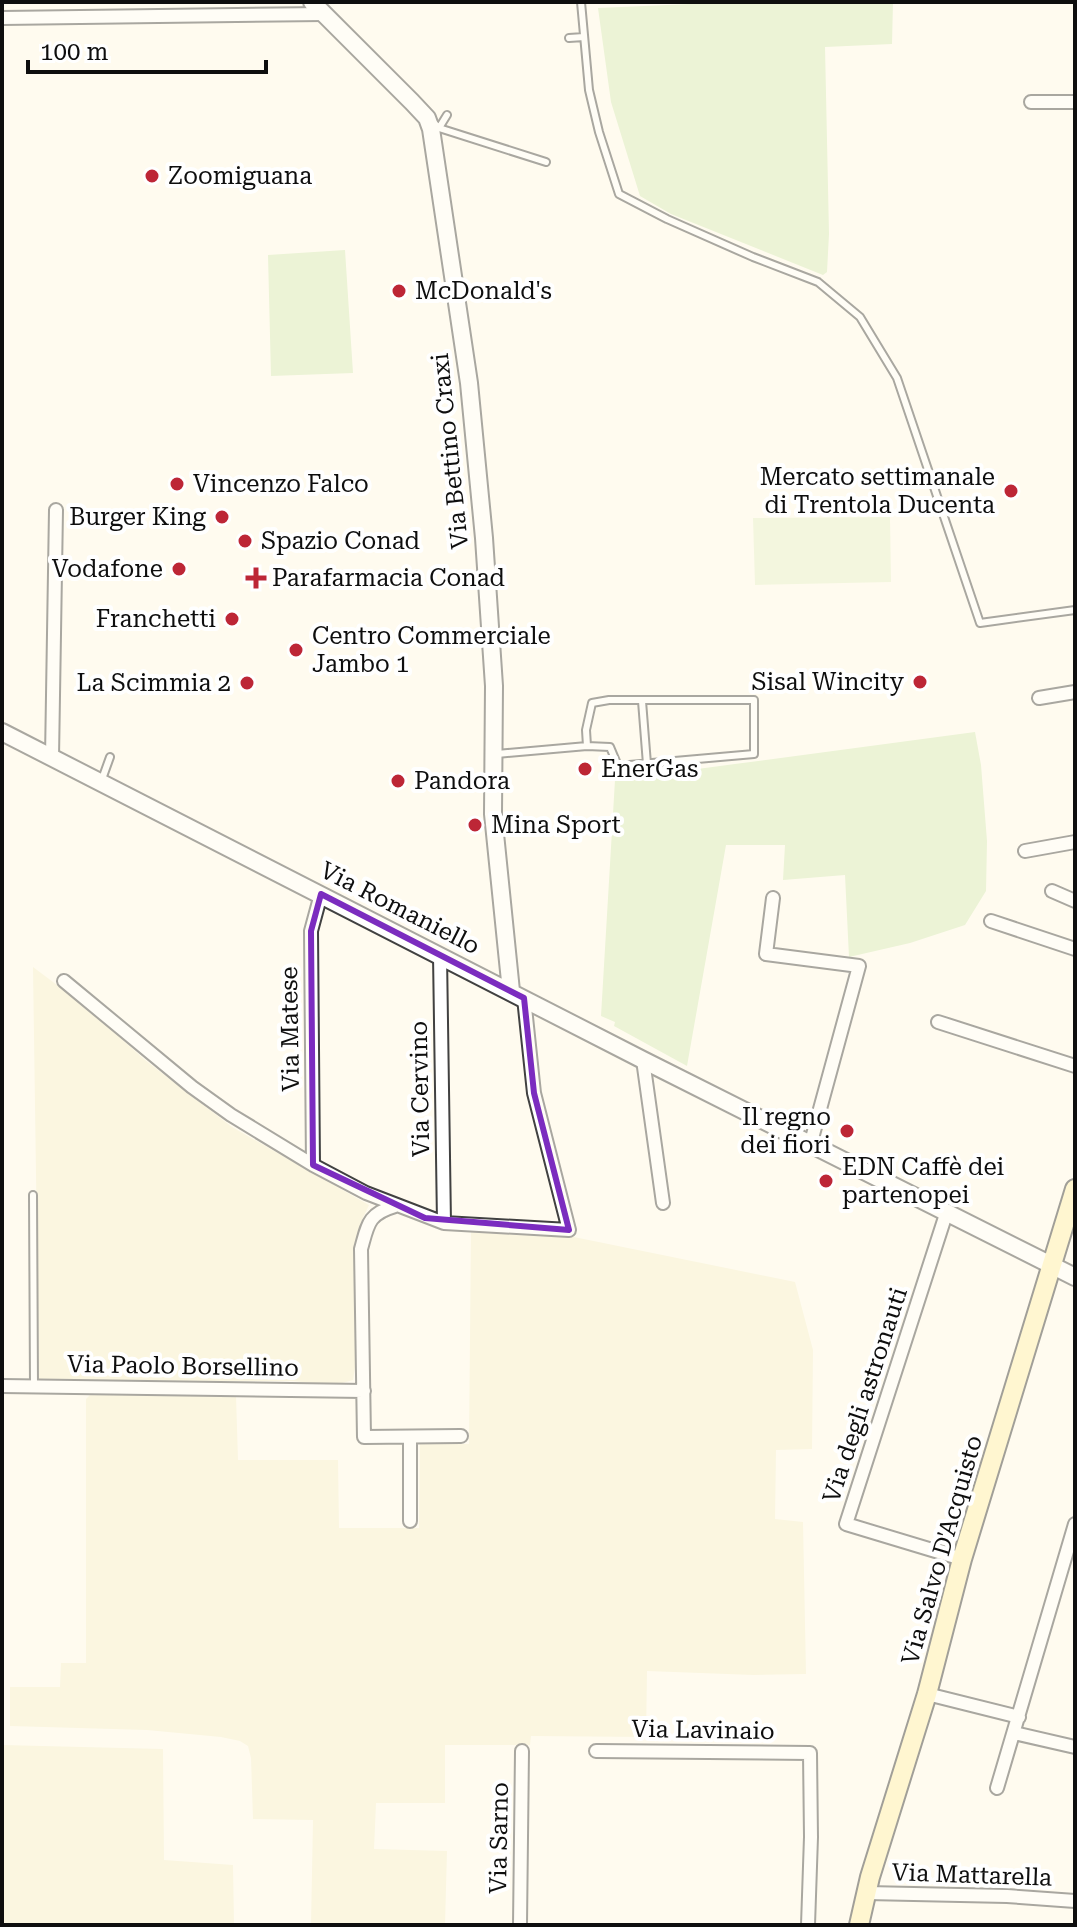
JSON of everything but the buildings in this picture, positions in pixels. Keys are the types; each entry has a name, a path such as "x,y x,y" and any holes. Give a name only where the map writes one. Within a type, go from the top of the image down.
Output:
{"main road":[{"name":"Via Salvo D'Acquisto","path":"859,1925 927,1694 962,1559 1075,1189"}],"street":[{"path":"2,18 318,8 433,123"},
{"path":"1031,102 1075,102"},
{"name":"Via Bettino Craxi","path":"433,123 431,129 473,391 491,640 493,814 517,994"},
{"path":"52,757 56,510"},
{"path":"1039,698 1075,692"},
{"name":"Via Romaniello","path":"2,732 1075,1277"},
{"path":"1025,851 1075,842"},
{"path":"1052,891 1075,901"},
{"name":"Via Matese","path":"313,1165 311,931 321,894"},
{"path":"773,898 766,954 859,966 811,1142"},
{"path":"991,921 1075,949"},
{"name":"Via Cervino","path":"440,955 444,1223"},
{"path":"64,981 192,1087 231,1115 313,1165 395,1206 444,1223 569,1230 534,1093 517,994"},
{"path":"938,1022 1075,1066"},
{"path":"643,1060 663,1203"},
{"path":"395,1206 378,1211 367,1225 361,1249 364,1437 461,1436"},
{"name":"Via degli astronauti","path":"947,1211 846,1524 962,1559"},
{"name":"Via Paolo Borsellino","path":"2,1386 364,1391"},
{"path":"410,1437 410,1521"},
{"path":"997,1788 1075,1524"},
{"path":"927,1694 1019,1717"},
{"path":"1014,1733 1075,1747"},
{"name":"Via Sarno","path":"520,1925 522,1751"},
{"name":"Via Lavinaio","path":"596,1751 810,1753 808,1925"},
{"name":"Via Mattarella","path":"867,1893 1075,1901"}],"lane":[{"path":"581,2 589,90 619,194 667,219 818,282 860,317 897,378 980,623 1075,610"},
{"path":"569,38 584,37"},
{"path":"433,123 447,115"},
{"path":"433,123 546,162"},
{"path":"491,640 511,639"},
{"path":"493,754 610,747 618,766 754,754 754,700 609,700 592,703 586,730 587,746"},
{"path":"642,701 647,764"},
{"path":"101,782 110,757"},
{"path":"33,1195 34,1385"}],"highlighted area":[{"path":"321,894 524,998 534,1093 569,1230 425,1218 313,1165 311,931"}],"shaded area":[{"path":"33,967 232,1127 369,1205 361,1222 355,1255 356,1361 353,1380 335,1385 292,1381 39,1381"},
{"path":"471,1232 564,1235 795,1282 813,1350 812,1449 776,1450 775,1519 803,1522 806,1674 647,1671 646,1737 531,1736 530,1745 445,1745 445,1803 376,1803 374,1849 447,1851 445,1925 311,1925 313,1820 253,1819 248,1746 221,1737 147,1730 10,1726 10,1687 60,1687 61,1663 86,1663 86,1399 94,1391 236,1396 238,1460 338,1460 339,1528 419,1528 420,1444 469,1444"},
{"path":"2,1745 163,1749 164,1860 233,1865 234,1925 2,1925"}],"green space":[{"path":"737,2 893,2 892,44 825,47 829,234 827,272 823,275 671,214 640,196 611,102 598,8"},
{"path":"345,250 353,373 271,376 268,255"},
{"path":"890,517 891,582 755,585 753,518"},
{"path":"975,732 987,841 986,891 965,925 910,943 849,957 845,875 783,880 785,845 726,845 687,1066 601,1016 615,780"}],"place":[{"name":"Zoomiguana","path":"152,176"},
{"name":"McDonald's","path":"399,291"},
{"name":"Vincenzo Falco","path":"177,484"},
{"name":"Mercato settimanale di Trentola Ducenta","path":"1011,491"},
{"name":"Burger King","path":"222,517"},
{"name":"Spazio Conad","path":"245,541"},
{"name":"Vodafone","path":"179,569"},
{"name":"Parafarmacia Conad","path":"256,578"},
{"name":"Franchetti","path":"232,619"},
{"name":"Centro Commerciale Jambo 1","path":"296,650"},
{"name":"Sisal Wincity","path":"920,682"},
{"name":"La Scimmia 2","path":"247,683"},
{"name":"EnerGas","path":"585,769"},
{"name":"Pandora","path":"398,781"},
{"name":"Mina Sport","path":"475,825"},
{"name":"Il regno dei fiori","path":"847,1131"},
{"name":"EDN Caffè dei partenopei","path":"826,1181"}]}
